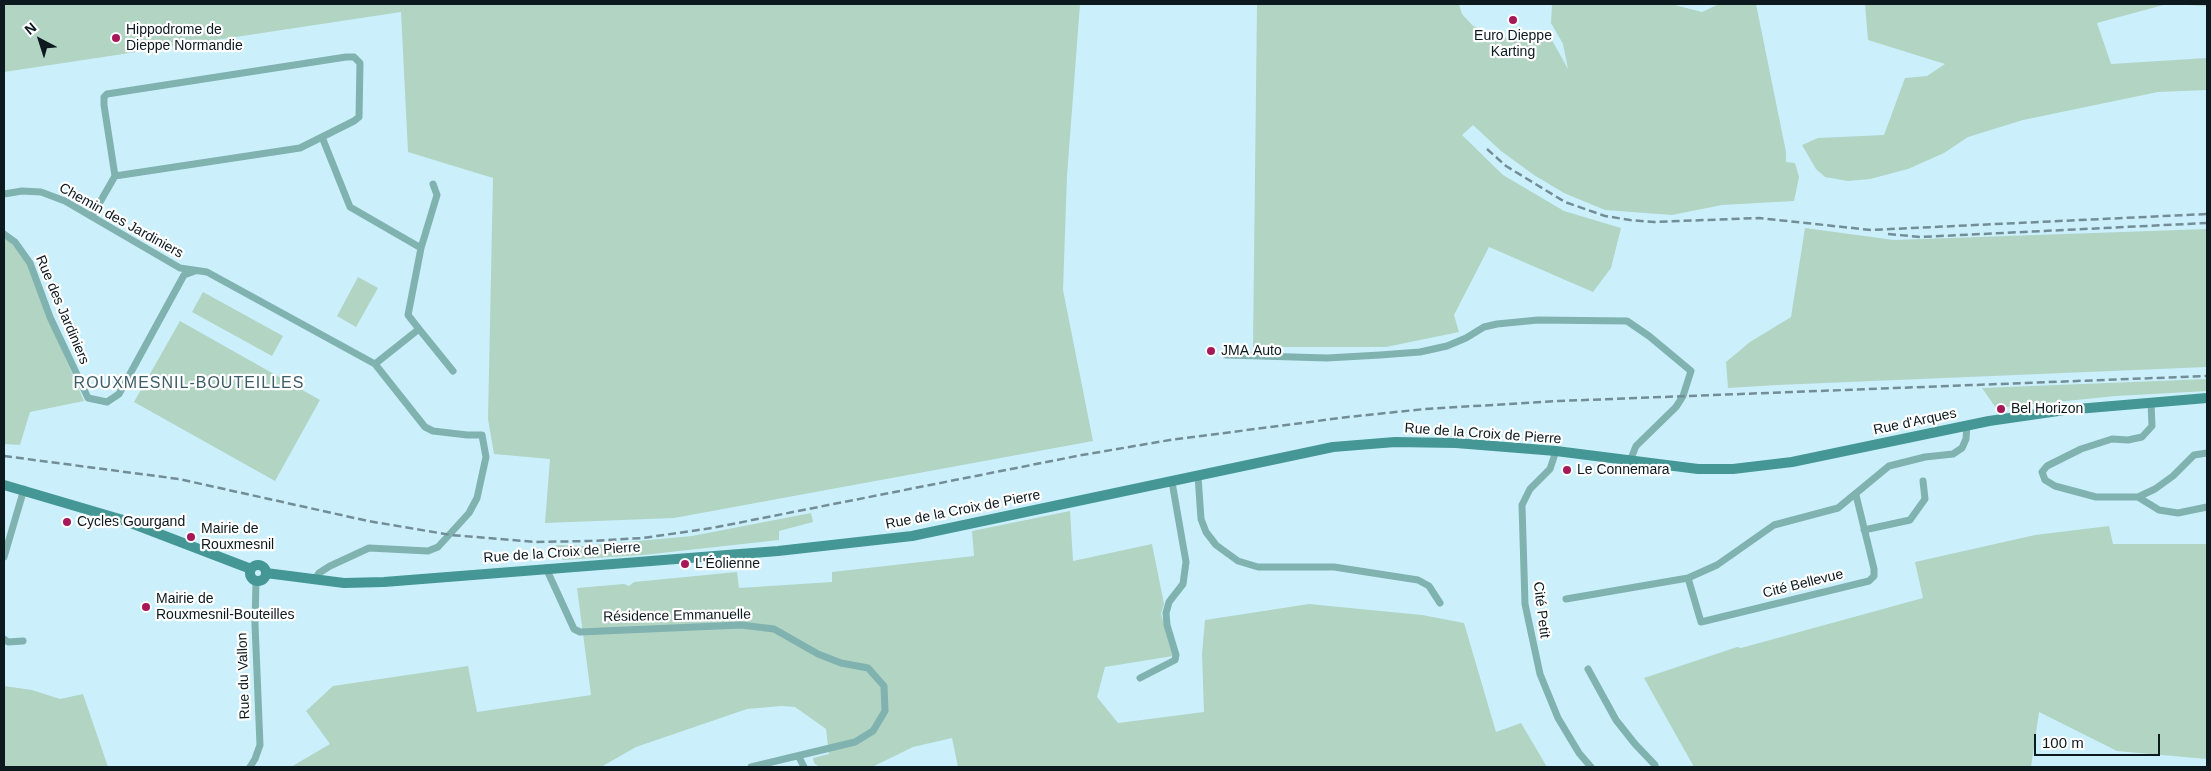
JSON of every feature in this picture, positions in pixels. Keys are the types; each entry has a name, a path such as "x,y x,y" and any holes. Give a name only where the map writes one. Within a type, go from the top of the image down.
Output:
{"main road":[{"name":"Rue d'Arques","path":"1630,461 1698,468 1757,468 1967,426 2057,411 2207,398"},
{"name":"Rue de la Croix de Pierre","path":"266,574 344,583 384,582 778,551 912,536 1333,447 1395,442 1456,443 1556,451 1630,461"},
{"path":"4,484 124,520 251,569"},
{"path":"255,566 264,568 266,574 264,579 256,581 250,576 251,569 255,566"}],"street":[{"path":"92,216 115,176 104,105 104,97 107,94 354,56 358,58 361,70 359,117 300,148 115,176"},
{"path":"322,137 350,207 421,248"},
{"path":"433,184 437,195 421,248 408,315 453,371"},
{"name":"Chemin des Jardiniers","path":"4,194 22,191 41,192 65,201 180,268 207,272 374,364"},
{"name":"Rue des Jardiniers","path":"4,234 15,242 30,263 50,317 88,398 108,402 120,394 184,275 198,270"},
{"path":"1226,355 1327,358 1380,356 1420,352 1447,346 1466,338 1484,327 1497,324 1538,320 1627,321 1691,371 1676,407 1636,446 1630,461"},
{"path":"314,580 319,573 330,566 369,548 428,551 438,547 469,513 478,498 486,457 482,435 433,431 425,427 374,364 418,329"},
{"path":"2151,402 2152,426 2142,438 2136,440 2112,439 2099,442 2047,466 2042,472 2045,480 2055,486 2096,497 2138,497 2155,489 2173,476 2194,455 2207,453"},
{"path":"1566,599 1688,578 1717,564 1774,525 1838,508 1856,496 1872,479 1889,466 1925,457 1953,454 1962,448 1966,439 1967,426"},
{"name":"Cité Petit","path":"1556,451 1550,469 1530,489 1522,505 1525,604 1540,674 1558,718 1579,753 1591,767"},
{"path":"1198,476 1202,519 1206,532 1216,545 1238,561 1258,567 1334,567 1418,580 1429,586 1440,603"},
{"path":"1864,530 1910,520 1925,499 1923,481"},
{"path":"1140,678 1175,660 1176,655 1167,626 1166,613 1170,602 1183,584 1186,562 1172,482"},
{"path":"4,558 24,489"},
{"name":"Cité Bellevue","path":"1688,578 1701,622 1869,581 1874,576 1874,569 1856,496"},
{"path":"2138,497 2159,510 2178,513 2207,507"},
{"name":"Résidence Emmanuelle","path":"546,568 574,629 580,632 740,625 774,629 833,660 868,668 884,686 885,711 873,731 855,742 751,767"},
{"name":"Rue du Vallon","path":"250,767 260,745 255,624 256,581"},
{"path":"4,639 8,642 24,641"},
{"path":"1588,669 1616,720 1655,767"},
{"path":"799,757 804,767"}],"green space":[{"path":"4,4 1080,4 1067,176 1063,290 1093,441 674,518 545,523 550,459 494,454 488,419 493,178 408,152 401,12 4,72"},
{"path":"1257,4 1459,4 1462,14 1473,26 1502,37 1516,39 1537,31 1548,33 1568,69 1563,44 1551,23 1552,4 1671,4 1702,12 1719,4 1756,4 1786,152 1786,162 1795,163 1799,177 1794,201 1722,205 1672,215 1605,210 1564,193 1534,175 1501,151 1473,125 1462,135 1503,175 1564,211 1621,228 1611,268 1593,292 1489,247 1454,315 1459,332 1386,347 1253,347"},
{"path":"1865,4 2167,4 2097,23 2111,64 2207,58 2207,90 2158,92 2023,120 1968,137 1944,153 1908,169 1870,179 1848,181 1825,177 1816,169 1802,145 1818,138 1884,135 1905,78 1927,76 1945,64 1868,40"},
{"path":"2167,4 2207,4 2207,6"},
{"path":"1805,228 1894,240 2207,229 2207,367 1728,388 1726,362 1750,342 1791,317"},
{"path":"4,238 10,242 28,263 47,316 84,401 30,412 20,445 4,444"},
{"path":"358,277 378,288 356,327 337,316"},
{"path":"203,292 283,336 272,356 192,312"},
{"path":"180,321 320,400 275,481 134,402"},
{"path":"2207,379 2207,391 2116,396 1996,408 1982,388"},
{"path":"1070,511 1073,561 1152,544 1164,604 1161,614 1173,656 1105,667 1097,697 1118,723 1204,712 1202,654 1205,620 1309,604 1422,615 1464,623 1496,732 1521,723 1547,767 958,767 952,738 913,747 872,767 819,767 814,763 813,758 829,754 826,729 795,707 781,706 747,709 636,747 601,767 291,767 330,744 306,711 333,686 468,666 477,712 591,695 577,588 624,584 629,586 634,582 737,572 739,588 832,582 832,572 974,556 972,531"},
{"path":"811,513 813,522 779,531 779,540 643,555 563,560 556,545 585,546 692,536"},
{"path":"2109,526 2113,544 2207,544 2207,759 2117,751 2039,712 2031,767 1694,767 1644,678 1737,647 1741,648 1923,598 1915,562 2035,535"},
{"path":"4,686 32,690 60,699 83,694 108,767 4,767"}],"railway":[{"path":"1487,149 1506,166 1565,202 1605,216 1630,220 1654,222 1759,218 1871,230 2207,214"},
{"path":"1888,234 1920,237 2207,223"},
{"path":"4,456 179,479 368,521 451,535 536,542 590,541 643,538 712,528 1082,455 1170,440 1425,409 1559,401 2207,376"}],"place":[{"name":"Euro Dieppe Karting","path":"1513,20"},
{"name":"Hippodrome de Dieppe Normandie","path":"116,38"},
{"name":"JMA Auto","path":"1211,351"},
{"name":"Bel Horizon","path":"2001,409"},
{"name":"Le Connemara","path":"1567,470"},
{"name":"Cycles Gourgand","path":"67,522"},
{"name":"Mairie de Rouxmesnil","path":"191,537"},
{"name":"L'Éolienne","path":"685,564"},
{"name":"Mairie de Rouxmesnil-Bouteilles","path":"146,607"}],"district":[{"name":"ROUXMESNIL-BOUTEILLES","path":"189,384"}]}
